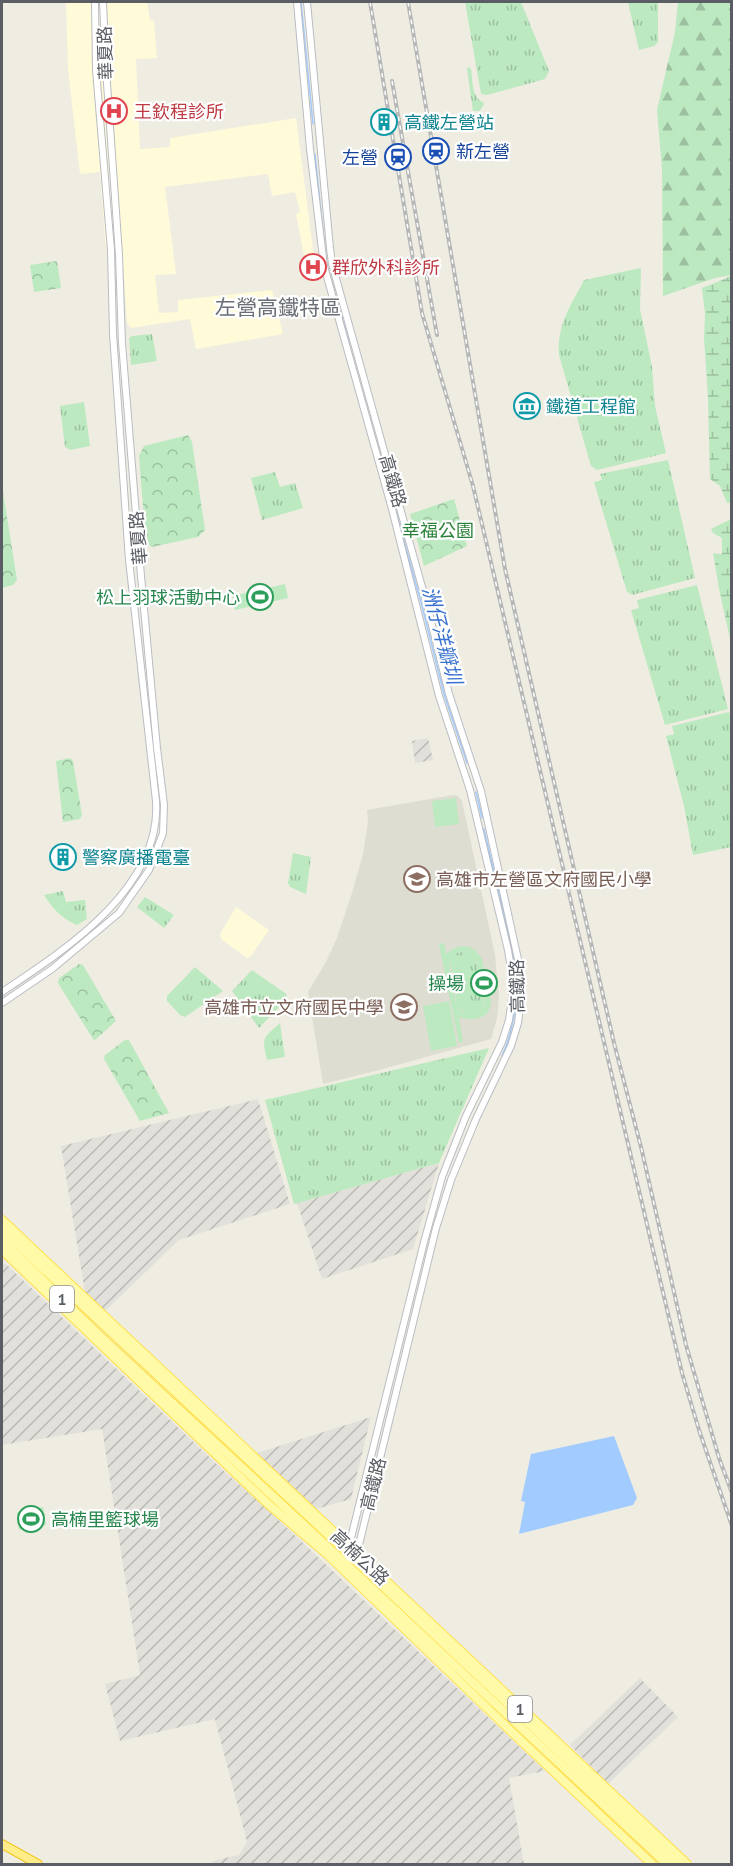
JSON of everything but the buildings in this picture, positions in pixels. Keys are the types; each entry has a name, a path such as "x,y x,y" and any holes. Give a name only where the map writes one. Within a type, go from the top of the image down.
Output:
{"highway":[{"path":"2,1844 38,1864"}],"main road":[{"name":"1","path":"2,1220 27,1254"},
{"name":"1","path":"2,1230 27,1254"},
{"name":"1","path":"2,1240 27,1254"},
{"name":"高楠公路","path":"2,1250 270,1500 345,1555 687,1864"},
{"name":"高楠公路","path":"27,1254 281,1487 518,1738 652,1864"},
{"name":"高楠公路","path":"27,1254 102,1338 270,1500"},
{"path":"270,1500 281,1487"},
{"name":"高楠公路","path":"345,1555 667,1864"},
{"name":"高楠公路","path":"345,1555 678,1864"}],"street":[{"name":"華夏路","path":"2,992 51,958 112,907 141,866 151,846 156,824 156,801 129,560 113,334 111,250 99,111 95,2"},
{"name":"華夏路","path":"2,1003 52,969 119,913 149,870 163,833 164,805 156,745 122,343 119,255 103,2"},
{"name":"高鐵路","path":"297,2 310,149 324,266 392,509 439,696 470,790 512,974 509,1020 502,1042 466,1116 442,1177 345,1555"},
{"name":"高鐵路","path":"307,2 332,264 427,605 448,694 481,791 521,973 518,1023 511,1046 476,1119 448,1187 425,1269 358,1549 345,1555"},
{"path":"367,1474 374,1478"}],"shaded area":[{"path":"66,2 147,2 150,20 154,21 157,58 136,59 140,149 170,147 170,138 296,118 317,280 309,282 296,214 300,212 295,192 272,196 268,174 165,187 176,274 155,275 159,313 178,312 178,300 272,290 283,334 196,349 190,319 131,328 127,323 122,248 106,249 100,172 80,174 68,69"},
{"path":"428,738 433,760 415,763 412,741"},
{"path":"458,796 462,801 495,955 499,997 497,1018 491,1039 323,1084 308,992 337,938 352,893 363,854 368,822 367,810"},
{"path":"236,907 269,930 251,956 247,958 221,939 220,934"},
{"path":"258,1099 290,1204 179,1240 105,1311 85,1293 61,1146"},
{"path":"439,1163 413,1249 322,1279 297,1203"},
{"path":"2,1264 6,1264 545,1771 509,1778 524,1864 209,1864 216,1860 239,1855 247,1842 215,1719 120,1741 105,1684 140,1675 102,1429 2,1445"},
{"path":"371,1417 351,1499 316,1509 257,1453"},
{"path":"640,1678 678,1717 608,1784 570,1745"}],"green space":[{"path":"465,2 521,2 549,71 545,79 487,95 481,94"},
{"path":"628,2 658,2 658,42 654,46 639,50"},
{"path":"678,2 731,2 732,275 715,278 663,296 662,169 657,110 675,32"},
{"path":"468,67 471,69 474,93 484,104 480,111 473,111"},
{"path":"57,261 61,288 34,292 30,265"},
{"path":"641,268 640,309 652,367 655,406 666,453 597,470 591,466 559,355 560,333 566,315 584,280"},
{"path":"731,276 732,502 727,503 720,486 710,479 705,313 702,288"},
{"path":"152,334 157,361 131,365 129,338"},
{"path":"84,402 90,446 70,450 65,447 60,406"},
{"path":"188,435 192,442 205,530 198,537 152,547 146,544 139,456 144,446"},
{"path":"668,460 695,578 632,595 627,592 594,482 602,480 600,474"},
{"path":"275,472 280,487 295,483 303,508 262,520 251,478"},
{"path":"2,485 17,580 13,585 2,588"},
{"name":"幸福公園","path":"454,499 467,546 424,566 410,514"},
{"path":"731,519 731,643 713,553 722,554 722,538 713,533 711,529"},
{"name":"松上羽球活動中心","path":"285,584 288,598 235,610 232,596"},
{"path":"697,585 728,709 665,725 631,610 639,608 637,600"},
{"path":"729,712 732,722 731,847 693,855 684,806 666,736 674,734 672,726"},
{"path":"70,758 73,761 82,815 80,819 63,822 56,761"},
{"path":"456,798 459,824 435,827 432,801"},
{"path":"293,853 311,857 306,894 290,887 288,883"},
{"path":"63,891 66,902 85,900 87,919 77,925 72,923 58,913 44,895"},
{"path":"145,897 174,915 164,928 137,907"},
{"name":"操場","path":"444,943 446,954 456,948 466,946 474,950 482,959 489,990 491,1001 488,1012 475,1019 459,1017 463,1042 459,1043 439,944","holes":["456,953 471,954 477,966 484,1004 480,1011 468,1014 461,1011 456,1004 450,961"]},
{"path":"456,953 471,954 477,967 483,1004 479,1012 474,1014 467,1014 457,1007 450,960"},
{"path":"79,964 83,965 116,1021 95,1040 58,983 59,978"},
{"path":"195,967 223,991 185,1017 180,1015 167,1001 167,996"},
{"path":"252,970 287,995 284,1002 259,1028 232,991"},
{"path":"449,1001 457,1046 431,1051 423,1006"},
{"path":"280,1023 285,1057 267,1060 265,1039"},
{"path":"125,1040 129,1040 169,1113 140,1121 104,1059 105,1055"},
{"path":"489,1048 439,1163 294,1204 265,1100"},
{"name":"高楠里籃球場","path":"43,1507 46,1525 19,1530 17,1512"}],"water":[{"path":"614,1436 637,1498 633,1505 519,1534 525,1502 521,1501 531,1454"}],"waterway":[{"name":"洲仔洋瓣圳","path":"301,2 313,124"},
{"name":"洲仔洋瓣圳","path":"315,154 324,242"},
{"name":"洲仔洋瓣圳","path":"341,315 349,343"},
{"name":"洲仔洋瓣圳","path":"396,512 444,694 467,763"},
{"name":"洲仔洋瓣圳","path":"476,792 482,818"},
{"name":"洲仔洋瓣圳","path":"484,829 511,947 516,983 514,1019 502,1056"}],"railway":[{"path":"370,2 422,313 473,486 682,1373 732,1526"},
{"path":"408,2 505,569 686,1345 719,1458 732,1493"},
{"path":"392,81 437,335"}],"place":[{"name":"王欽程診所","path":"114,111"},
{"name":"高鐵左營站","path":"384,122"},
{"name":"新左營","path":"436,151"},
{"name":"左營","path":"398,157"},
{"name":"群欣外科診所","path":"313,267"},
{"name":"鐵道工程館","path":"527,406"},
{"name":"松上羽球活動中心","path":"260,597"},
{"name":"警察廣播電臺","path":"63,857"},
{"name":"高雄市左營區文府國民小學","path":"417,879"},
{"name":"操場","path":"484,983"},
{"name":"高雄市立文府國民中學","path":"404,1007"},
{"name":"高楠里籃球場","path":"31,1519"}],"district":[{"name":"左營高鐵特區","path":"278,307"}]}
